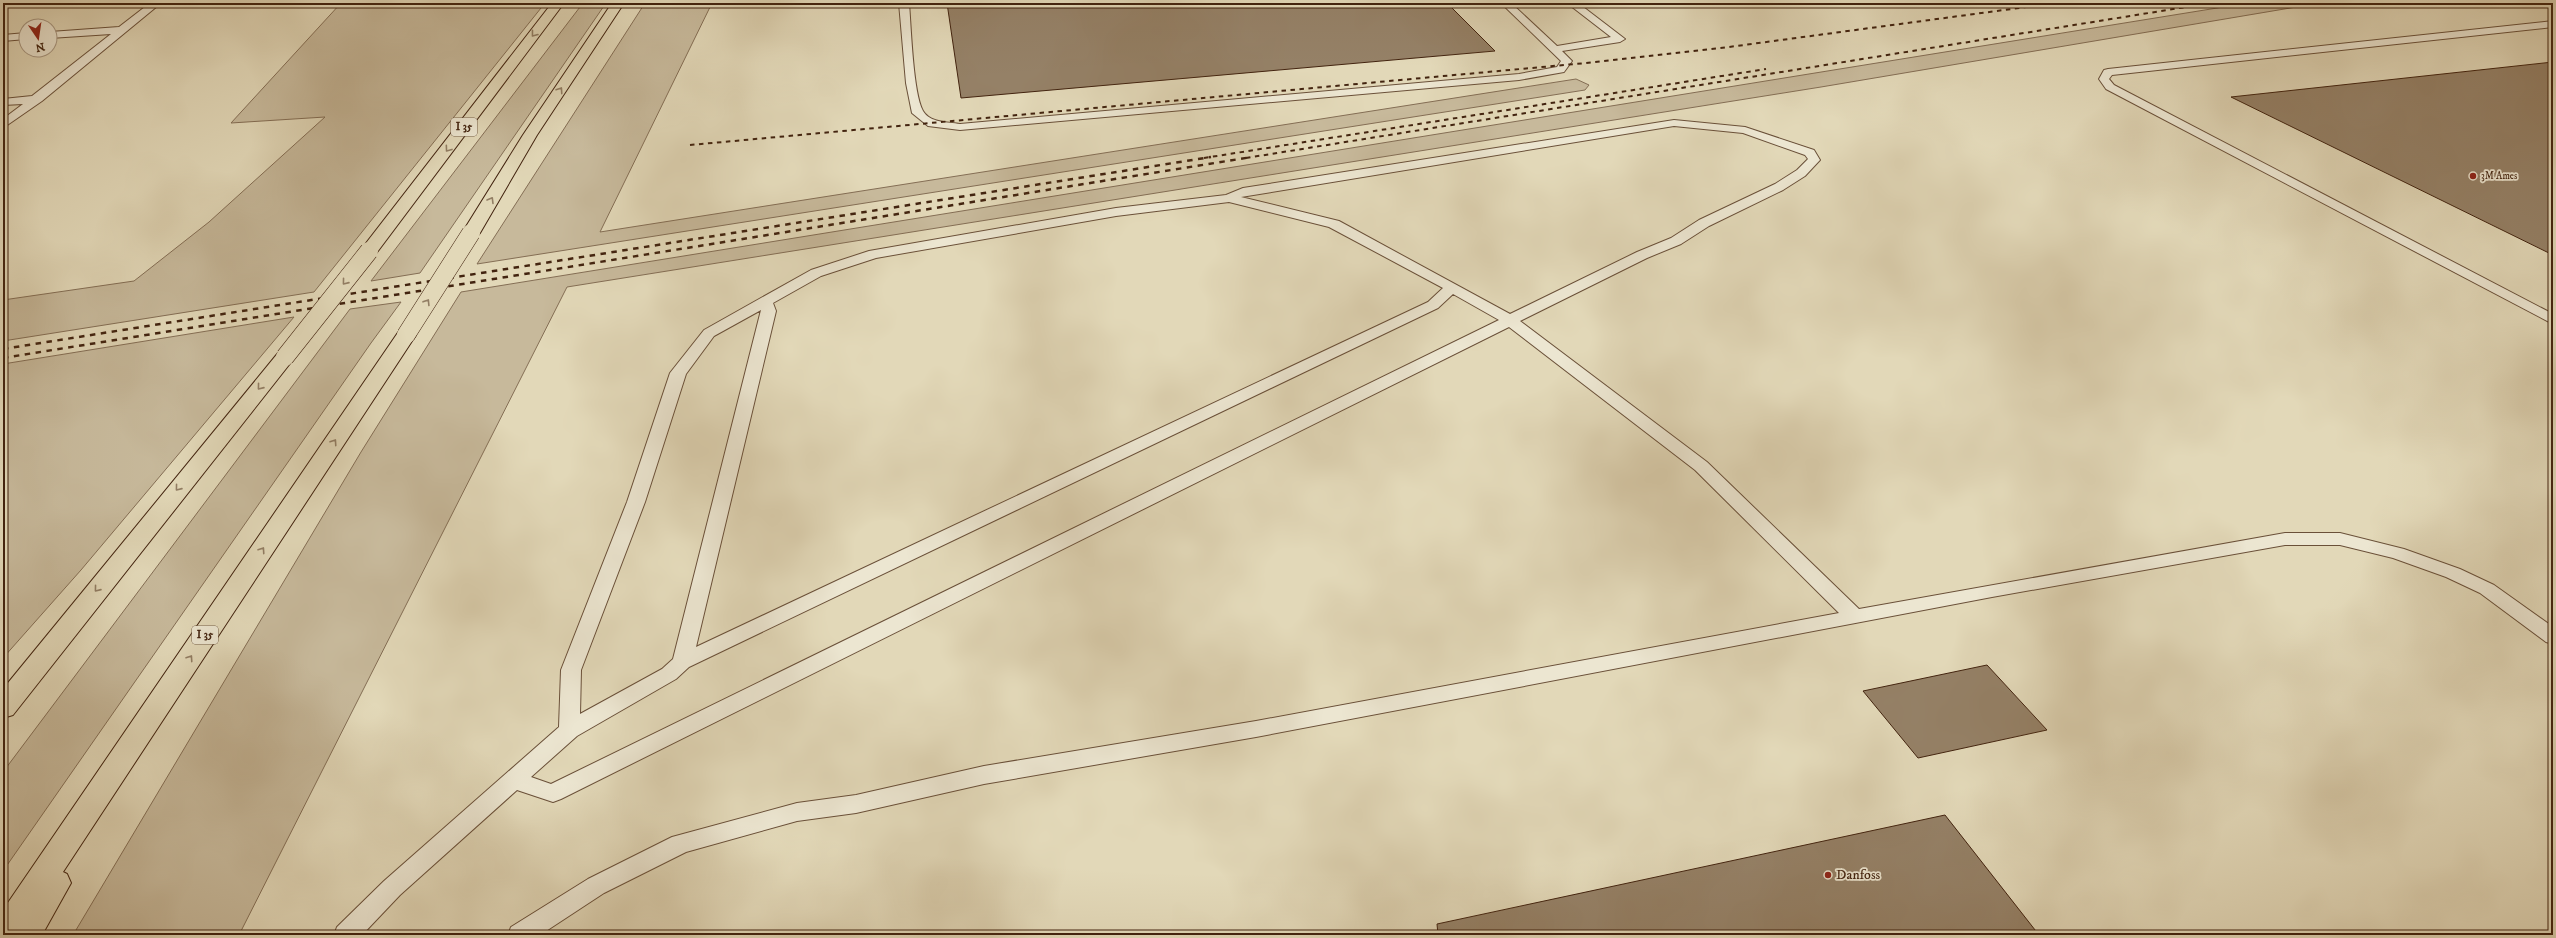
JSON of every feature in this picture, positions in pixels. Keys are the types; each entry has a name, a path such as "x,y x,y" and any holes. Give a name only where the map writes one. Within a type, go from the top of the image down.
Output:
{"highway":[{"name":"I 35","path":"3,708 369,251 558,3"},
{"name":"I 35","path":"4,935 406,335 471,233 530,135 618,3"},
{"path":"3,696 60,635"},
{"path":"25,935 172,685"}],"lane":[{"path":"3,7 9,3"},
{"path":"3,125 39,99 156,3"},
{"path":"904,3 911,83 918,113 932,124 960,127 1519,77 1560,70 1567,61 1506,3"},
{"path":"1555,49 1620,39 1572,3"},
{"path":"1767,3 1780,4"},
{"path":"2553,24 2108,72 2104,79 2110,87 2553,320"},
{"path":"58,34 123,30"},
{"path":"3,38 18,37"},
{"path":"3,102 39,99"},
{"path":"513,780 553,793 1642,255 1676,241 1704,223 1779,187 1801,173 1814,160 1810,153 1745,130 1717,126 1674,123 1243,192 1229,198 1116,212 874,254 816,273 709,332 678,373 636,502 570,670 569,730"},
{"path":"1229,198 1334,224 1510,320 1701,466 1855,616"},
{"path":"346,935 392,888 569,730 669,674 682,662 1433,305 1452,287"},
{"path":"682,662 769,311 765,302"},
{"path":"520,935 596,886 680,844 797,812 856,804 984,775 1256,729 1855,616 2285,539 2340,539 2398,553 2453,573 2487,589 2553,637"}],"shaded area":[{"path":"341,3 545,3 314,292 3,341 3,300 134,281 209,222 325,117 231,123"},
{"path":"583,3 606,3 420,273 371,281"},
{"path":"645,3 712,3 600,232 1576,79 1589,85 1585,90 477,264"},
{"path":"2248,3 2320,3 1821,87 567,287 239,935 73,935 361,452 461,292"},
{"path":"401,302 3,871 3,772 350,309"},
{"path":"294,317 81,570 3,658 3,364"}],"building":[{"path":"947,3 1447,3 1495,51 961,98"},
{"name":"3M Ames","path":"2553,62 2553,255 2231,97"},
{"path":"1987,665 2047,730 1918,758 1863,691"},
{"name":"Danfoss","path":"1945,815 2039,935 1438,935 1437,924"}],"railway":[{"path":"690,145 1586,63 1729,47 2056,3"},
{"path":"1246,158 2211,3"},
{"path":"1204,158 1766,69"},
{"path":"3,349 1211,157"},
{"path":"3,358 1252,157"}],"place":[{"name":"3M Ames","path":"2473,176"},
{"name":"Danfoss","path":"1828,875"}]}
